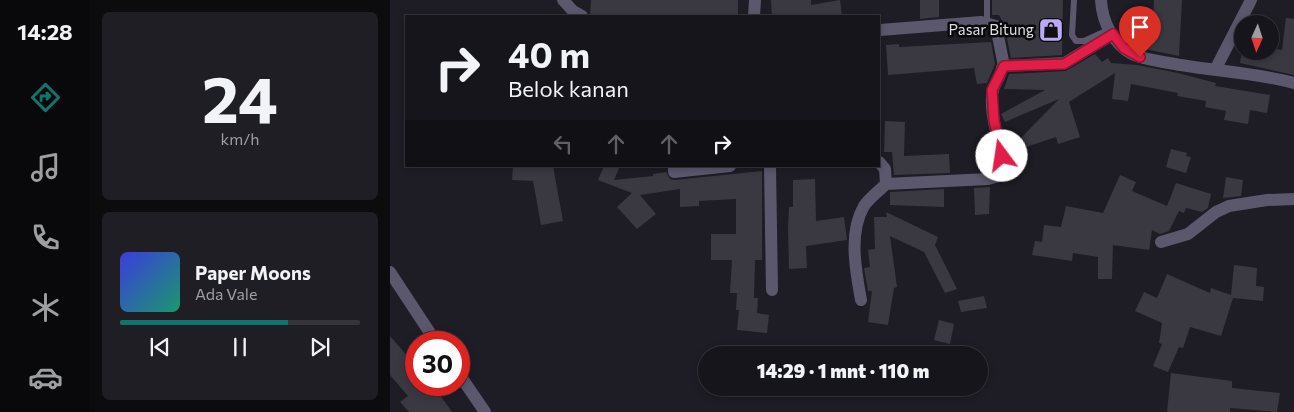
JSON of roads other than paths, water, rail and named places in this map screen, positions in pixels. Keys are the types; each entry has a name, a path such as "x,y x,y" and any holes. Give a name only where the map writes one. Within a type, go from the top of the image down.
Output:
{"street":[{"path":"563,0 573,11 580,15"},
{"path":"754,15 755,0"},
{"path":"1102,0 1111,32 1124,48 1140,57 1294,83"},
{"path":"1215,70 1251,0"},
{"path":"861,300 856,273 857,225 865,205 886,184 988,179 1002,175 1008,170 1002,156 996,132 992,90 1004,66 996,26 981,22 880,30"},
{"path":"1004,66 1064,64 1111,32"},
{"path":"880,163 885,169 886,184"},
{"path":"674,167 674,172 721,167"},
{"path":"770,167 772,290"},
{"path":"1161,242 1188,234 1216,212 1229,206 1267,200 1294,199"},
{"path":"390,272 429,331"},
{"path":"470,390 485,412"}],"lane":[{"path":"987,0 987,24"},
{"path":"1074,0 1072,35 1076,41 1111,32"}],"place":[{"name":"Pasar Bitung","path":"1051,30"}]}
